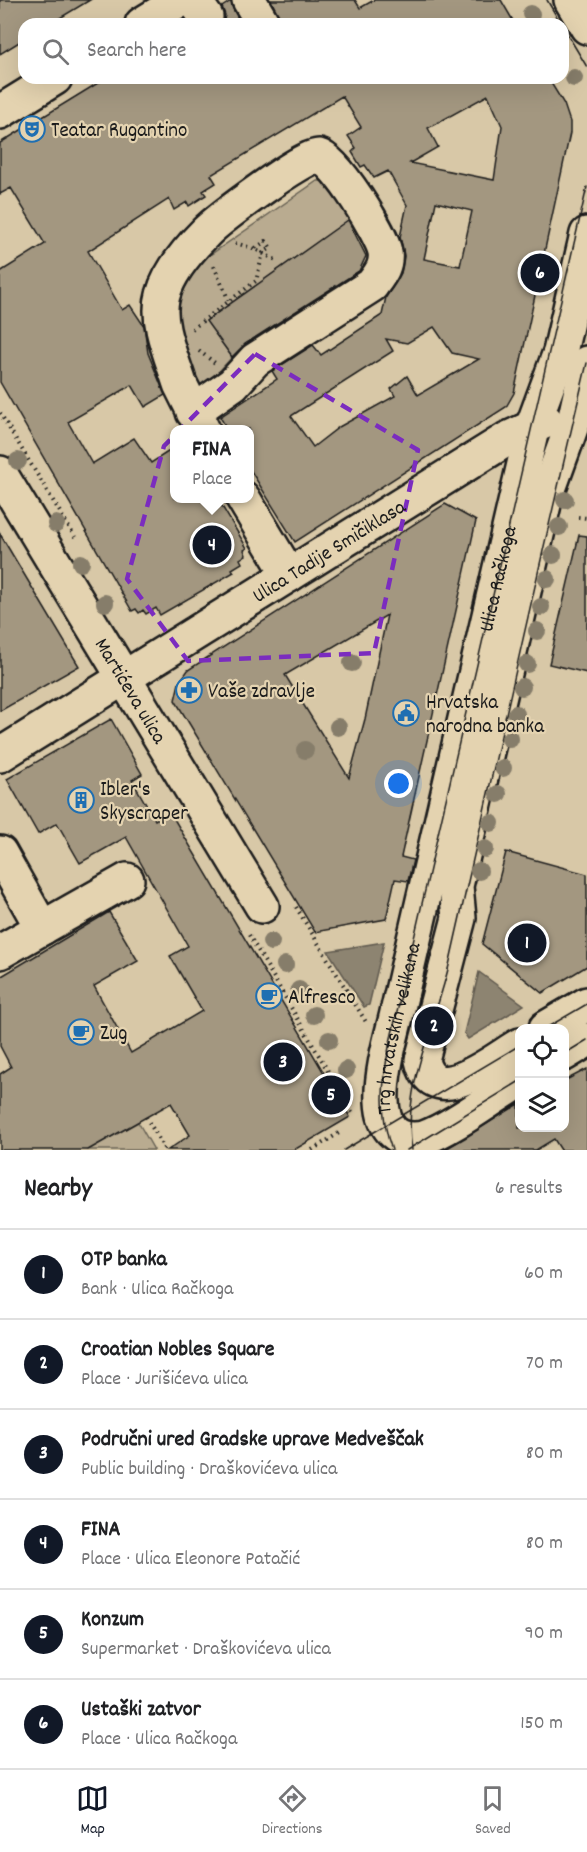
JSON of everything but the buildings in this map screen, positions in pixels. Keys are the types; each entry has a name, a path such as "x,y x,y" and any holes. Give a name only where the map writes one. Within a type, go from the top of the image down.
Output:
{"street":[{"path":"249,0 260,18"},
{"path":"571,0 587,27"},
{"path":"159,18 194,6"},
{"path":"0,112 45,84"},
{"path":"319,156 329,162 344,179 381,239 385,254 384,269 372,285 255,360 198,421 180,384 161,315 162,298 170,276 207,233 288,170 319,156"},
{"name":"Ulica Račkoga","path":"459,918 442,883 532,425 560,352 587,234"},
{"name":"Ulica Račkoga","path":"442,883 545,500 581,418 587,363"},
{"path":"532,425 581,418"},
{"name":"Ulica Tadije Smičiklasa","path":"0,755 532,425"},
{"name":"Martićeva ulica","path":"0,473 124,677 256,920"},
{"path":"246,503 289,575"},
{"path":"0,854 42,928"},
{"path":"0,952 127,880"},
{"name":"Trg hrvatskih velikana","path":"381,1140 387,1131 383,1119 384,1074 442,883"},
{"name":"Trg hrvatskih velikana","path":"459,918 445,978 422,1054 424,1066 437,1082 455,1083 515,1047"},
{"path":"569,1035 587,1004"},
{"name":"Trg hrvatskih velikana","path":"381,1140 411,1141 431,1135 515,1083"}],"path":[{"path":"207,233 254,249 278,261"},
{"path":"207,233 229,301"},
{"path":"169,346 256,281 263,253 271,248 266,241 254,249"},
{"path":"0,413 78,542"},
{"path":"578,517 587,518"},
{"path":"296,907 370,1028"},
{"path":"256,920 381,1140"},
{"path":"146,1117 164,1148 162,1150"},
{"path":"312,1150 339,1133"}],"highlighted area":[{"path":"255,354 418,450 374,653 188,661 127,579 164,446"}],"shaded area":[{"path":"317,181 327,181 354,216 206,321 232,357 213,378 199,389 174,319 177,294 194,266"},
{"path":"384,942 369,1005 364,1007 328,951"},
{"path":"479,972 524,1005 468,1039 464,1033"},
{"path":"138,1122 154,1150 88,1150"}],"tram line":[{"path":"547,0 558,18"},
{"path":"569,37 587,67"},
{"path":"392,1150 383,1112 389,1047 587,187"},
{"path":"412,1150 410,1125 416,1077 450,961 587,363"},
{"path":"553,1024 587,1004"},
{"path":"569,1051 587,1040"},
{"path":"344,1150 515,1048"},
{"path":"407,1150 515,1084"}],"place":[{"name":"Teatar Rugantino","path":"32,129"},
{"name":"Ustaški zatvor","path":"540,273"},
{"name":"FINA","path":"212,545"},
{"name":"Vaše zdravlje","path":"189,690"},
{"name":"Hrvatska narodna banka","path":"406,713"},
{"name":"Ibler's Skyscraper","path":"81,800"},
{"name":"OTP banka","path":"527,943"},
{"name":"Alfresco","path":"269,996"},
{"name":"Croatian Nobles Square","path":"434,1026"},
{"name":"Zug","path":"81,1032"},
{"name":"Područni ured Gradske uprave Medveščak","path":"283,1062"},
{"name":"Konzum","path":"331,1095"}]}
